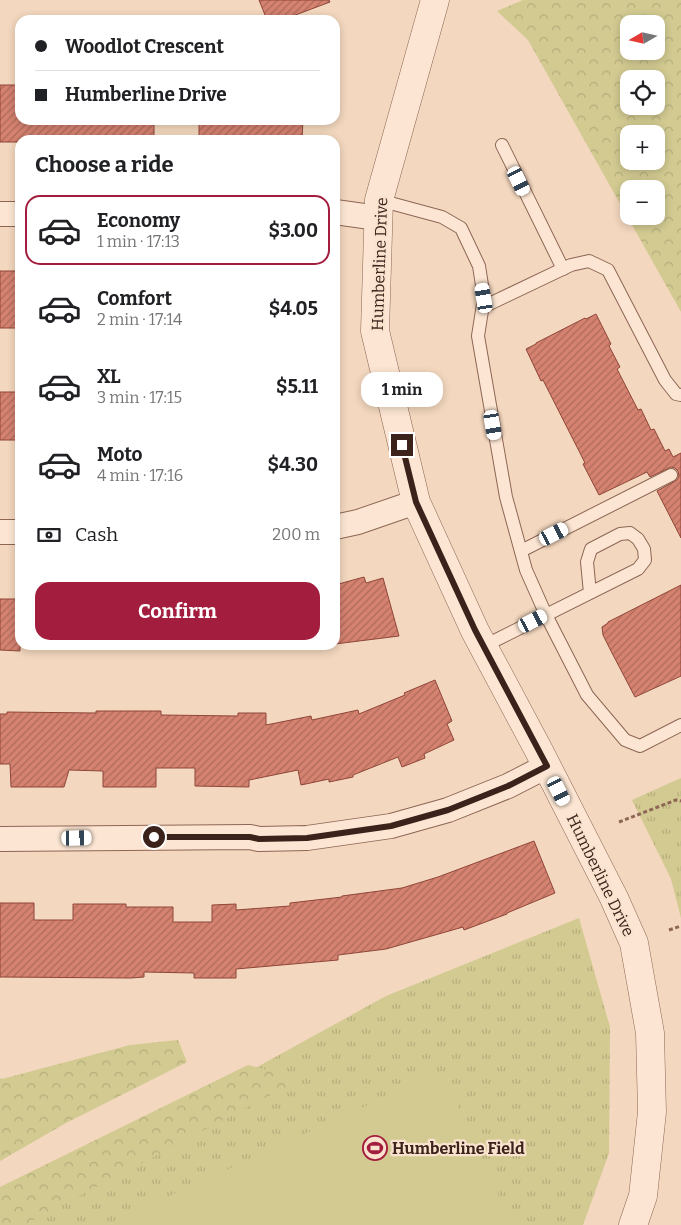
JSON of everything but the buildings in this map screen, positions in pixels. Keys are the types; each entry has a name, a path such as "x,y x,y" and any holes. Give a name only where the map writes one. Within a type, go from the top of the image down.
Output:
{"street":[{"name":"Humberline Drive","path":"435,0 379,209 375,331 416,502 475,630 547,766 614,898 634,943 650,1033 652,1112 643,1196 633,1225"},
{"path":"340,212 379,209"},
{"path":"0,214 15,214"},
{"path":"340,526 358,522 416,502"},
{"path":"0,532 15,532"},
{"path":"0,838 307,838 391,826 448,810 508,786 547,766"}],"lane":[{"path":"502,145 563,269"},
{"path":"379,209 442,217 461,228 479,266 484,298 478,336 506,497 526,570 546,615 587,696 624,740 640,746 681,725"},
{"path":"483,306 571,265 589,261 608,270 666,380 676,394 681,395"},
{"path":"521,551 671,475"},
{"path":"484,646 546,615 590,593 638,569 644,560 644,548 638,539 630,533 620,534 591,549 587,562 590,593"}],"path":[{"path":"619,822 676,800 681,801"},
{"path":"669,930 681,926"}],"green space":[{"path":"523,0 681,0 681,312 632,225 665,225 665,180 620,180 620,204 528,40 497,11"},
{"path":"681,778 681,918 671,879 632,800"},
{"path":"579,918 610,1027 609,1153 583,1225 0,1225 0,1209 386,996"},
{"path":"178,1040 187,1062 66,1123 0,1161 0,1078 130,1045"},
{"path":"248,1065 301,1079 24,1225 0,1225 0,1187"},
{"name":"Humberline Field","path":"442,1071 512,1225 106,1225"}],"place":[{"name":"Humberline Field","path":"375,1148"}],"route":[{"path":"154,837 307,838 391,826 448,810 508,786 547,766 475,630 416,502 402,445"}]}
